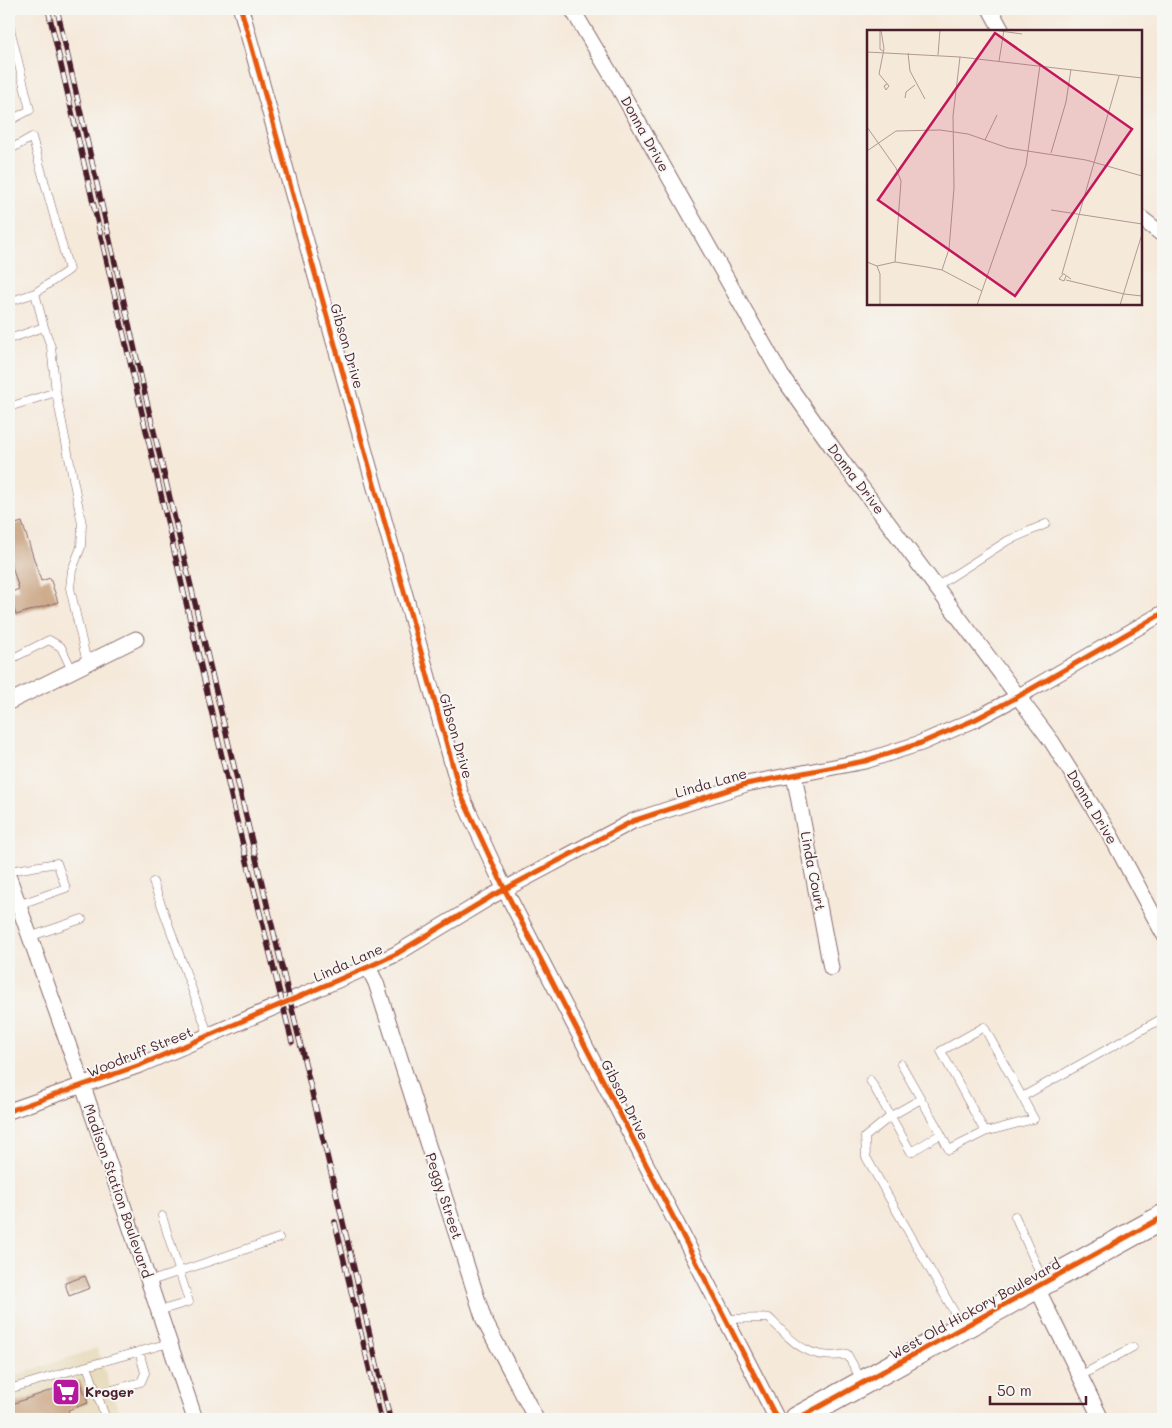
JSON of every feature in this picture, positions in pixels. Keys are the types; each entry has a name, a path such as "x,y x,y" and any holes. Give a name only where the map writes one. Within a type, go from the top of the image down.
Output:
{"main road":[{"name":"West Old Hickory Boulevard","path":"797,1419 1163,1217"}],"street":[{"name":"Gibson Drive","path":"241,9 461,795 505,890 777,1419"},
{"name":"Donna Drive","path":"572,9 618,86 781,376 847,468 1019,696 1078,782 1163,933"},
{"path":"990,9 1001,30"},
{"path":"1142,219 1163,235"},
{"name":"Linda Lane","path":"277,1006 396,954 505,890 633,821 719,791 865,760 921,743 974,720 1019,696 1163,613"},
{"path":"9,702 136,639"},
{"name":"Linda Court","path":"794,775 831,968"},
{"name":"Madison Station Boulevard","path":"9,878 83,1086 195,1419"},
{"name":"Peggy Street","path":"368,967 379,992 484,1320 536,1419"},
{"name":"Woodruff Street","path":"9,1111 83,1086 209,1036 277,1006"},
{"path":"1037,1288 1100,1419"}],"lane":[{"path":"9,24 30,110 9,122"},
{"path":"9,150 32,137 70,270 35,293 9,302"},
{"path":"35,293 51,347 56,392 82,524 81,547 72,570 70,588 87,663"},
{"path":"9,339 44,327"},
{"path":"9,407 56,392"},
{"path":"937,586 1007,541 1046,524"},
{"path":"9,660 49,640 61,647 72,670"},
{"path":"9,871 57,863 66,888 18,905"},
{"path":"153,882 209,1036"},
{"path":"29,937 82,919"},
{"path":"1022,1097 1163,1018"},
{"path":"901,1064 922,1099 948,1150 985,1132 1034,1119 984,1027 941,1051 985,1132"},
{"path":"870,1080 911,1152 941,1134"},
{"path":"922,1099 891,1116 865,1137 866,1156 963,1328"},
{"path":"158,1310 189,1302 162,1216"},
{"path":"1015,1216 1038,1269 1037,1288"},
{"path":"148,1282 279,1238"},
{"path":"725,1319 769,1318 807,1352 831,1357 847,1354 863,1383"},
{"path":"9,1389 169,1343"},
{"path":"1080,1376 1133,1347"},
{"path":"97,1394 141,1382 144,1373 139,1351"},
{"path":"87,1366 106,1419"}],"shaded area":[{"path":"97,1348 121,1419 9,1419 9,1378"}],"building":[{"path":"22,522 41,581 50,578 58,602 16,615 9,593 19,589 9,557 9,526"},
{"path":"85,1276 90,1288 69,1296 65,1283"},
{"name":"Kroger","path":"80,1380 88,1403 68,1410 71,1419 9,1419 9,1405"}],"railway":[{"path":"48,9 236,817 292,1042"},
{"path":"57,9 145,394 390,1419"},
{"path":"335,1222 381,1419"}],"cycle path":[{"path":"241,9 461,795 505,890 777,1419"},
{"path":"9,1111 140,1065 396,954 492,896 633,821 746,784 865,761 921,743 974,720 1019,696 1163,613"},
{"path":"797,1419 1163,1217"}],"place":[{"name":"Kroger","path":"66,1392"}]}
